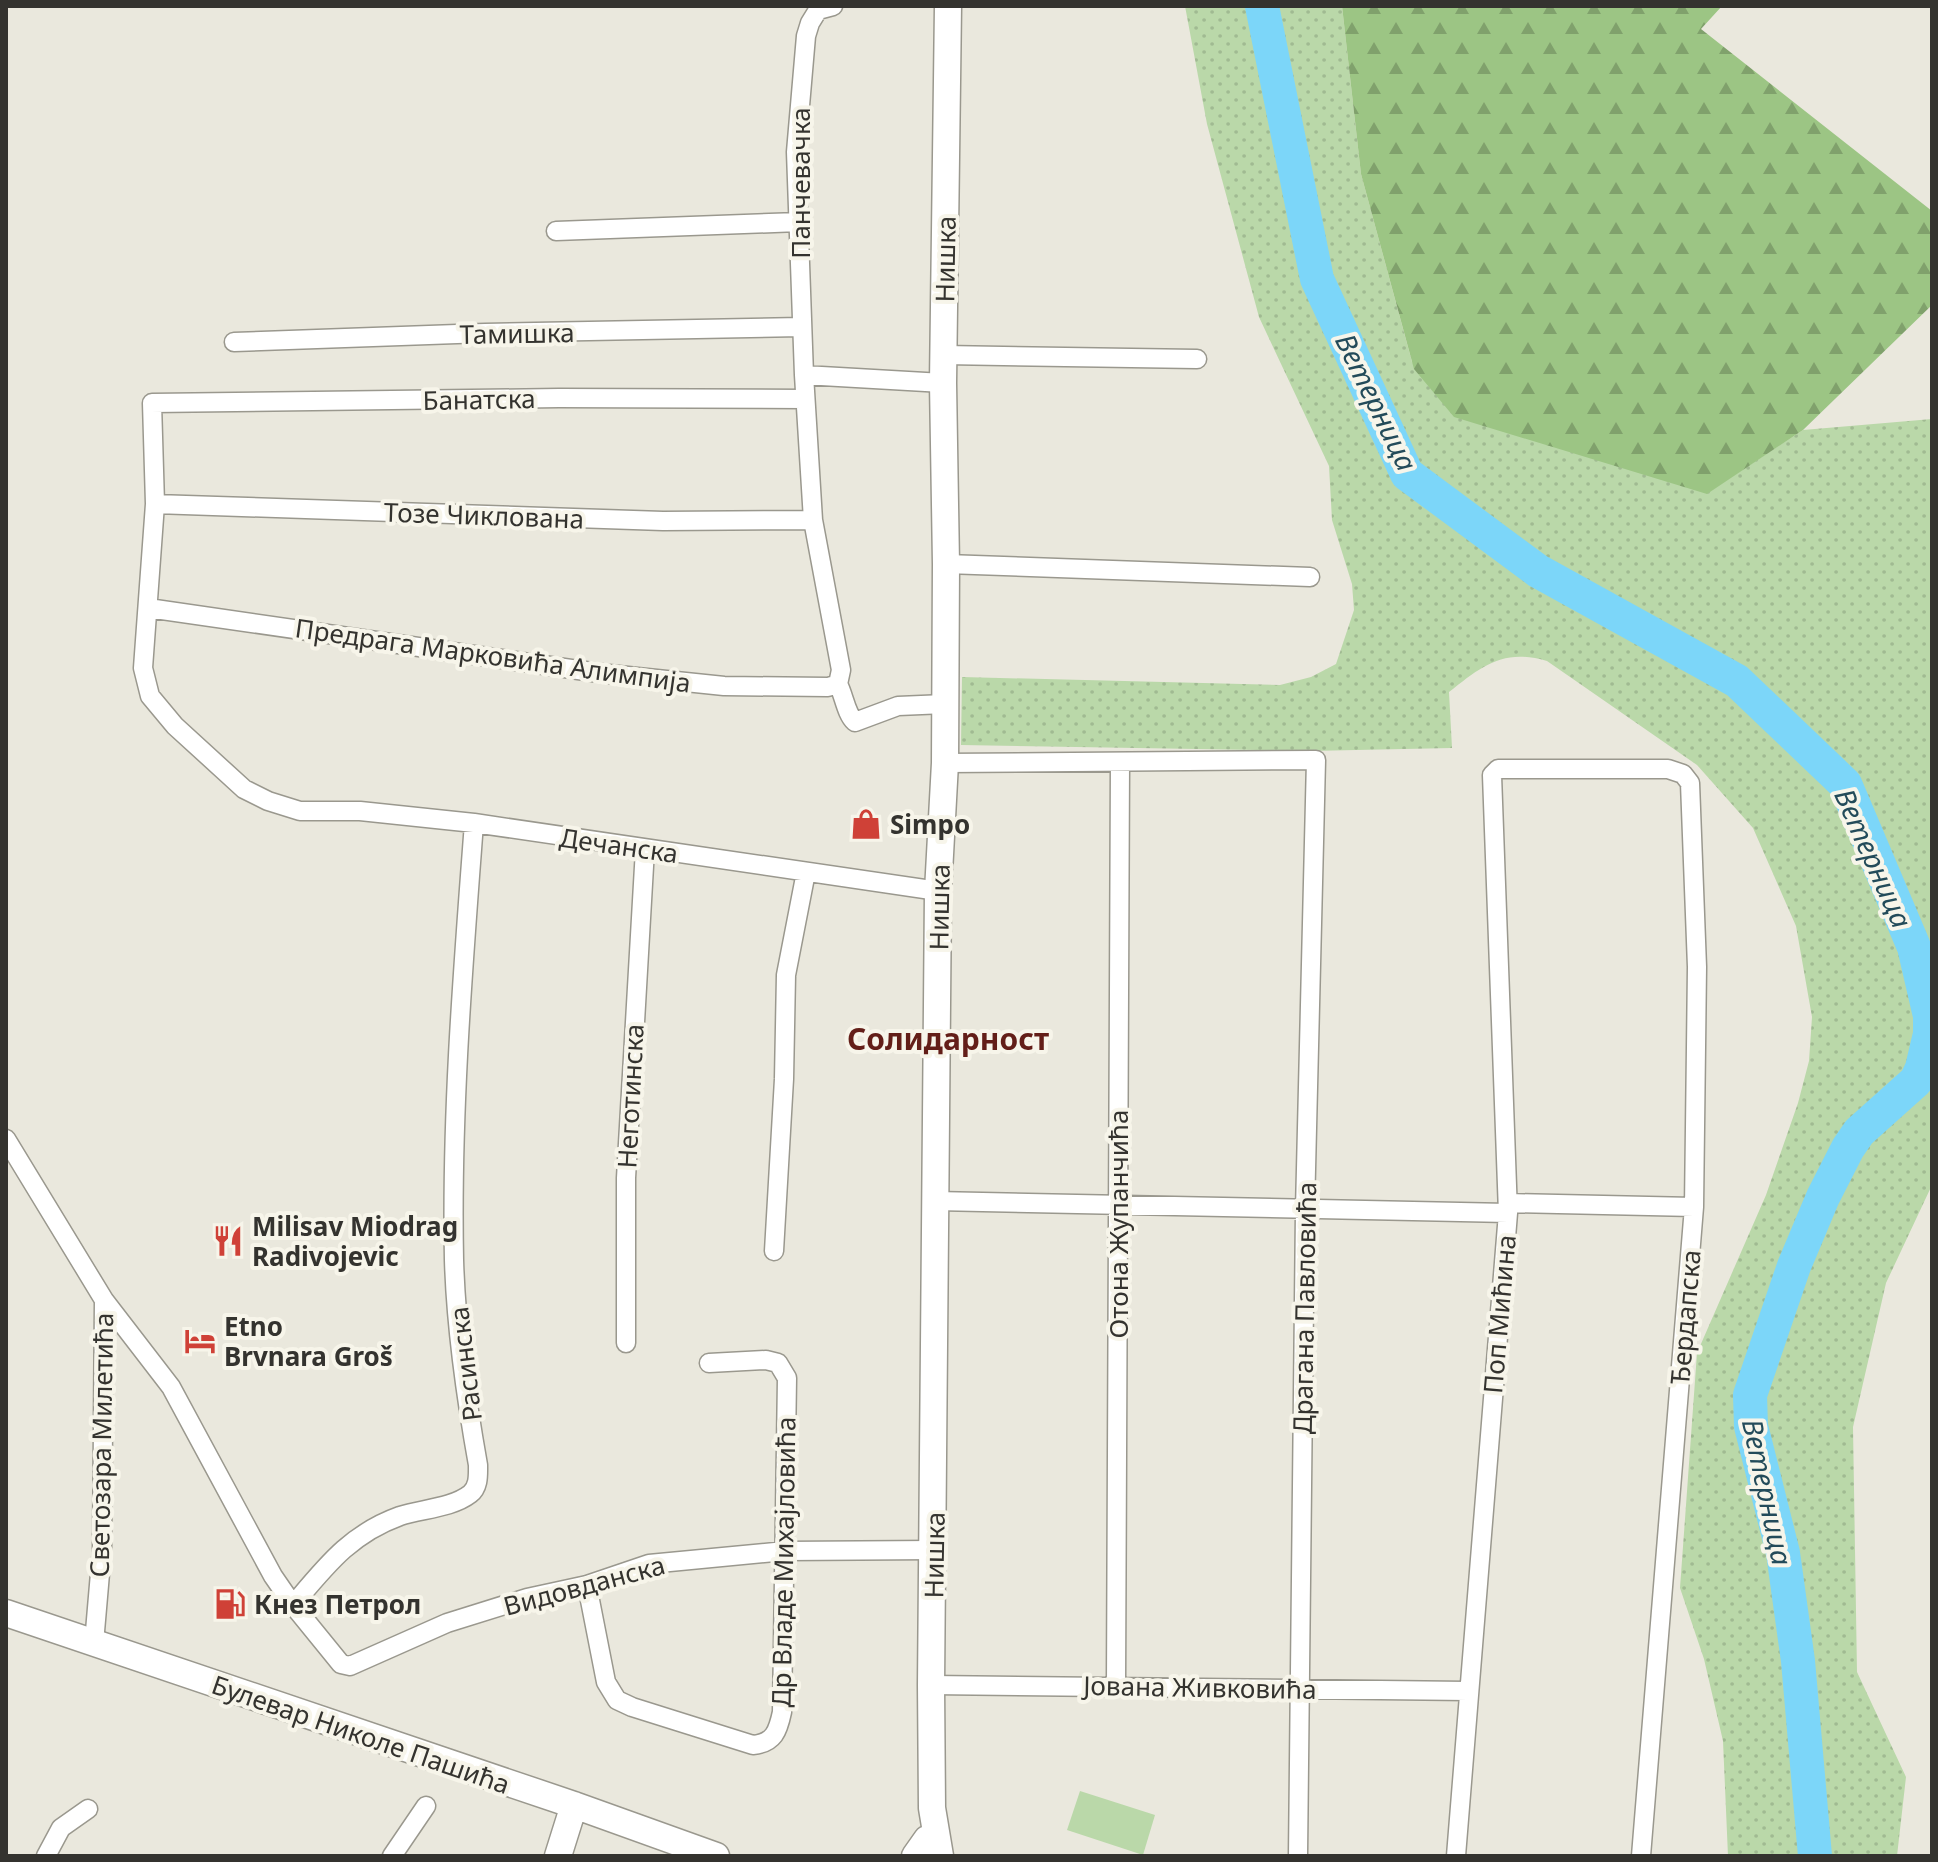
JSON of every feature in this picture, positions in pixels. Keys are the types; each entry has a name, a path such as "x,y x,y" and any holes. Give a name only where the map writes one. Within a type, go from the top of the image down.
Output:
{"main road":[{"name":"Нишка","path":"927,1852 932,1808 938,891 945,763 943,383 948,6"},
{"name":"Булевар Николе Пашића","path":"6,1613 716,1856"},
{"path":"558,1856 574,1805"}],"street":[{"name":"Панчевачка","path":"804,375 796,152 806,36 818,10 833,6"},
{"path":"556,231 799,222"},
{"name":"Тамишка","path":"234,342 801,327"},
{"path":"944,355 1197,359"},
{"path":"943,383 804,375 813,520 838,646 841,670 838,684 845,696 850,718 855,722 898,706 945,704"},
{"name":"Банатска","path":"152,403 559,398 805,399"},
{"name":"Дечанска","path":"152,403 155,504 143,668 150,696 175,726 244,789 300,811 360,811 474,823 938,891"},
{"name":"Тозе Чиклована","path":"155,504 663,521 813,520"},
{"path":"946,564 1310,577"},
{"name":"Предрага Марковића Алимпија","path":"148,608 469,656 614,674 724,686 828,687 838,684"},
{"name":"Драгана Павловића","path":"1120,762 1316,760 1305,1210 1298,1856"},
{"path":"945,763 1120,762"},
{"name":"Отона Жупанчића","path":"1116,1685 1120,762"},
{"name":"Ђердапска","path":"1494,771 1668,769 1688,778 1697,967 1694,1207 1641,1856"},
{"name":"Поп Мићина","path":"1456,1856 1508,1208 1494,771"},
{"name":"Расинска","path":"293,1605 341,1550 363,1533 405,1514 461,1499 478,1482 460,1340 454,1262 457,1101 474,823"},
{"name":"Неготинска","path":"626,1343 626,1178 645,849"},
{"path":"774,1251 784,1079 786,975 806,872"},
{"path":"6,1139 104,1300"},
{"path":"935,1201 1305,1210 1694,1207"},
{"name":"Светозара Милетића","path":"104,1300 171,1387 273,1576 341,1664"},
{"name":"Светозара Милетића","path":"94,1643 102,1550 104,1300"},
{"name":"Др Владе Михајловића","path":"587,1585 606,1682 617,1700 753,1745 764,1744 776,1734 782,1712 787,1378 783,1367 766,1360 709,1363"},
{"name":"Видовданска","path":"341,1664 350,1666 447,1623 527,1598 587,1585 649,1564 785,1551 934,1550"},
{"name":"Јована Живковића","path":"931,1685 1468,1691"},
{"path":"392,1856 426,1806"},
{"path":"46,1856 61,1828 88,1809"}],"green space":[{"path":"1185,6 1342,6 1361,174 1412,362 1707,493 1803,430 1932,419 1932,1185 1886,1283 1853,1427 1857,1672 1906,1777 1897,1856 1728,1856 1723,1741 1704,1659 1680,1588 1697,1353 1766,1195 1809,1061 1812,1017 1796,926 1753,828 1697,765 1547,661 1532,658 1505,658 1494,662 1449,692 1452,748 1309,751 961,745 962,677 1280,685 1311,677 1336,664 1354,610 1352,584 1332,520 1329,466 1259,317 1207,124"},
{"path":"1342,6 1722,6 1701,29 1932,211 1932,305 1803,430 1707,494 1454,417 1414,369 1361,174"},
{"path":"1080,1791 1155,1815 1143,1855 1067,1830"}],"waterway":[{"name":"Ветерница","path":"1262,6 1317,279 1407,474 1538,571 1737,681 1845,784 1914,947 1930,1016 1930,1034 1922,1068 1916,1081 1859,1132 1848,1148 1794,1266 1750,1395 1751,1426 1783,1553 1798,1661 1815,1856"}],"place":[{"name":"Simpo","path":"866,824"},
{"name":"Milisav Miodrag Radivojevic","path":"228,1241"},
{"name":"Etno Brvnara Groš","path":"200,1341"},
{"name":"Кнез Петрол","path":"230,1604"}],"district":[{"name":"Солидарност","path":"948,1038"}]}
